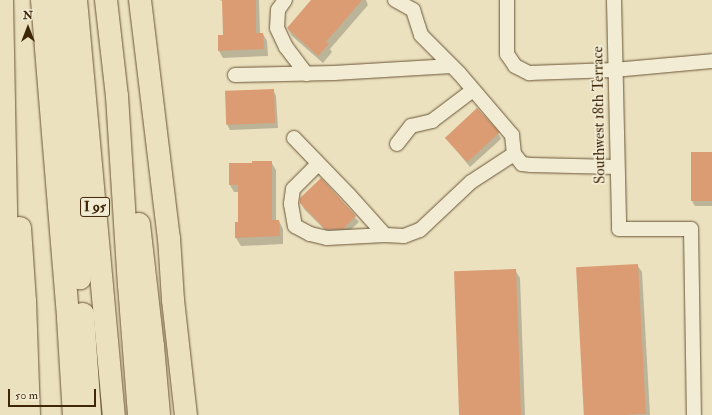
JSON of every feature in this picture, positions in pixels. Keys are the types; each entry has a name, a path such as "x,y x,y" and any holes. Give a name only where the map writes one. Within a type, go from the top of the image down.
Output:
{"highway":[{"path":"2,0 10,415"},
{"path":"33,0 63,415"},
{"path":"42,0 68,318 74,415"},
{"path":"59,0 90,415"},
{"name":"I 95","path":"76,0 114,415"},
{"path":"106,0 117,96 139,415"},
{"path":"140,0 169,238 186,415"},
{"path":"3,42 22,254 29,415"},
{"path":"117,96 138,216 153,346 159,415"},
{"path":"169,238 186,297 199,415"}],"street":[{"path":"285,0 278,10 277,28 286,47 306,74"},
{"path":"395,0 413,5 421,35 452,66 512,135 514,154 522,164 617,167"},
{"path":"507,0 507,54 515,66 529,73 614,70 712,62"},
{"name":"Southwest 18th Terrace","path":"614,0 614,70 618,229 691,229 694,415"},
{"path":"235,75 306,74 452,66"},
{"path":"397,144 411,126 432,121 473,90"},
{"path":"294,138 349,195 384,235"},
{"path":"318,164 293,188 291,204 295,226 310,234 327,238 384,235 404,236 420,230 471,182 514,154"}],"building":[{"path":"222,0 256,0 256,33 263,33 264,49 218,51 218,35 223,35"},
{"path":"311,0 362,0 326,42 329,44 318,56 287,28"},
{"path":"274,89 275,123 226,125 225,91"},
{"path":"477,108 500,132 467,162 445,138"},
{"path":"691,152 712,152 712,201 691,201"},
{"path":"252,161 272,161 272,220 279,220 280,236 235,238 235,222 238,222 238,185 229,185 229,163 252,163"},
{"path":"321,178 356,216 343,229 325,229 300,203 300,198"},
{"path":"638,264 646,414 584,415 576,267"},
{"path":"516,269 521,415 459,415 454,271"}]}
